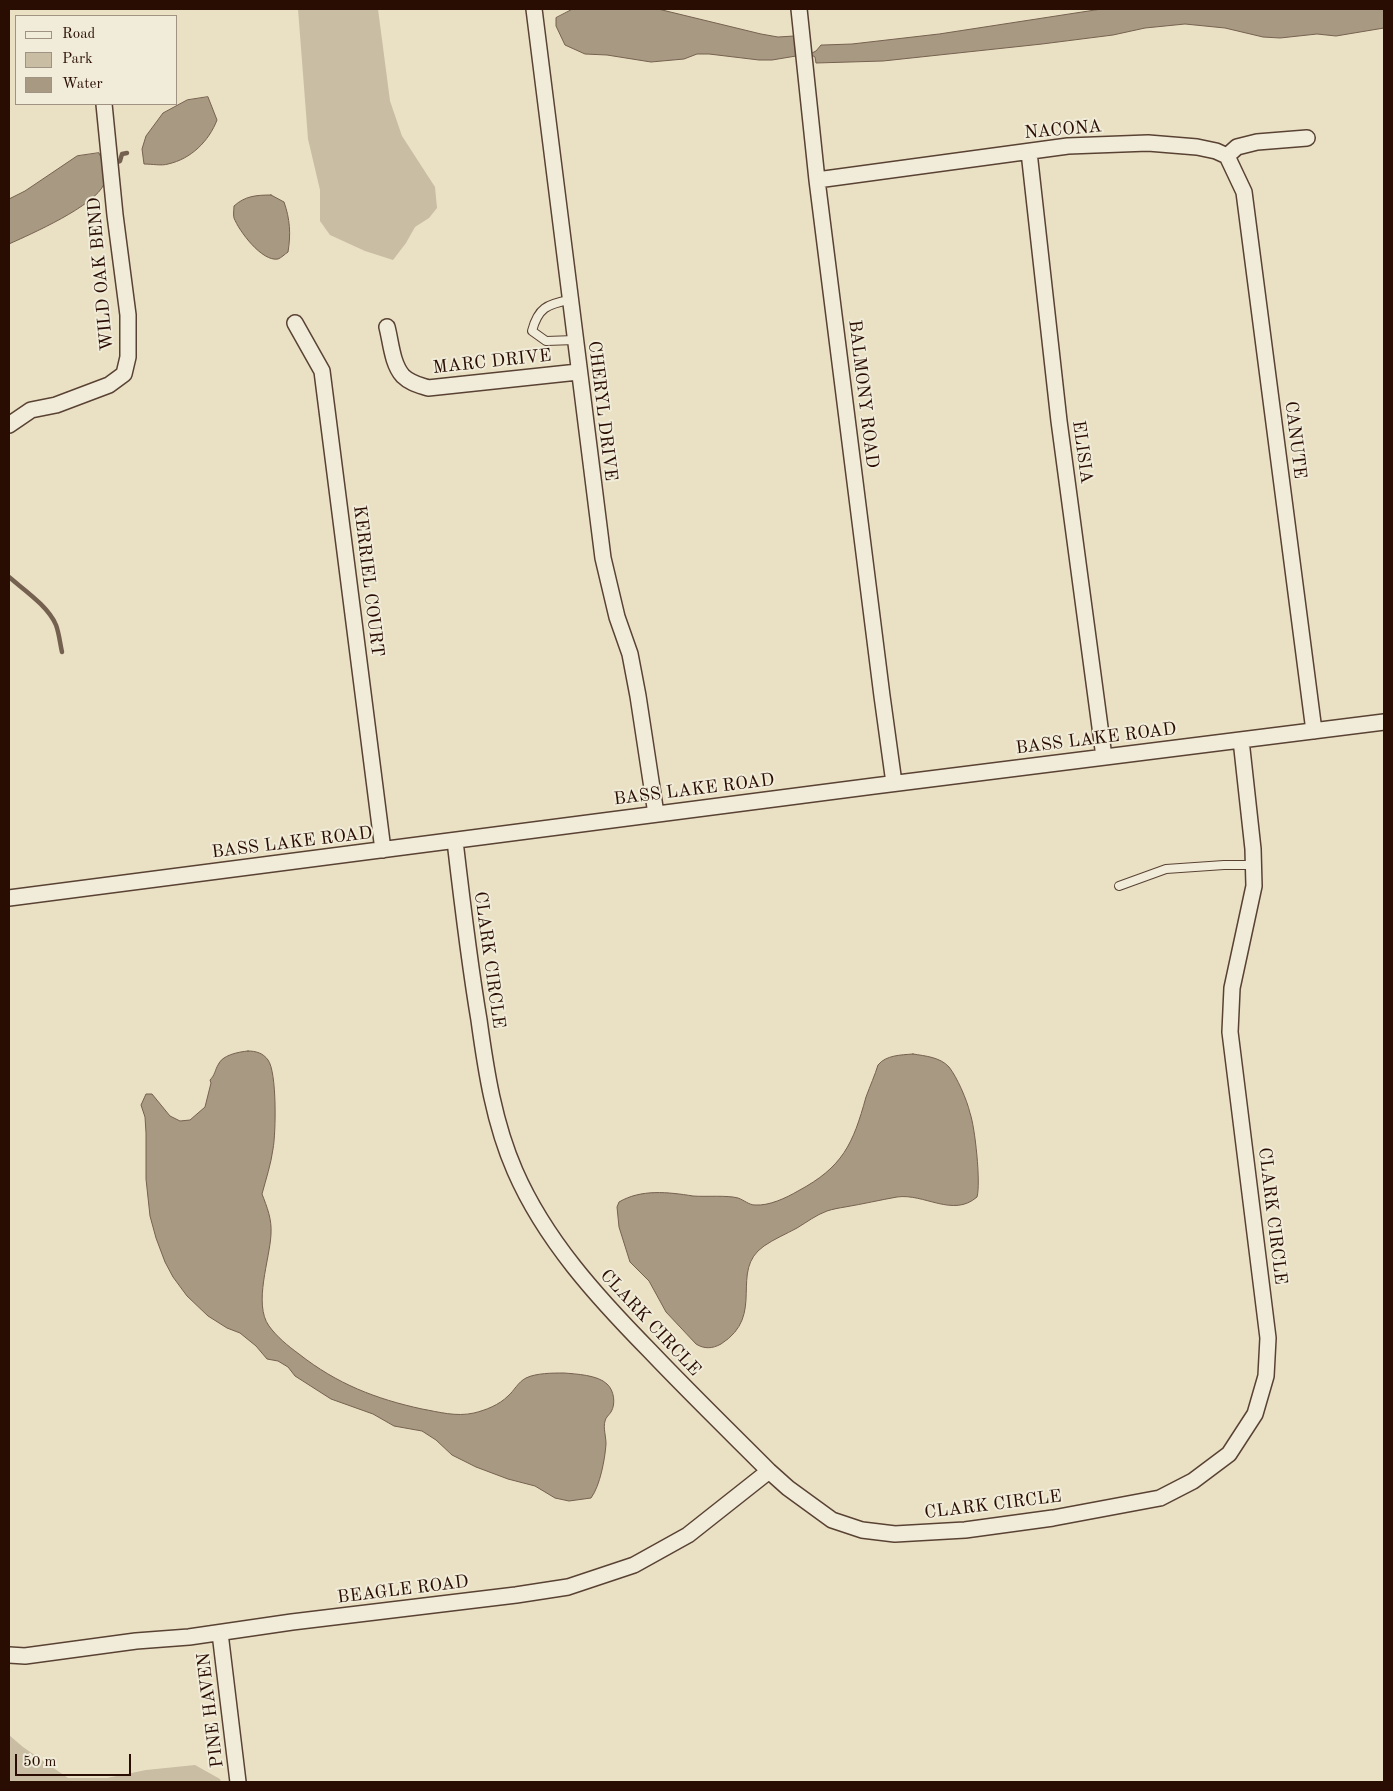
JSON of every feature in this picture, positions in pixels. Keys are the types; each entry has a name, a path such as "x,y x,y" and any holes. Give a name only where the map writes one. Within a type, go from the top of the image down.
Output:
{"street":[{"name":"CHERYL DRIVE","path":"534,9 578,372 603,558 617,618 630,654 656,814"},
{"name":"BALMONY ROAD","path":"799,9 817,180 894,783"},
{"name":"WILD OAK BEND","path":"9,425 30,410 56,405 109,385 124,374 128,357 128,315 104,105"},
{"path":"1227,156 1237,147 1257,142 1307,138"},
{"name":"NACONA","path":"817,180 1068,146 1148,144 1197,147 1216,151 1227,156"},
{"name":"ELISIA","path":"1029,152 1059,421 1104,757"},
{"name":"CANUTE","path":"1227,156 1244,192 1314,731"},
{"name":"KERRIEL COURT","path":"295,323 322,371 384,850"},
{"name":"MARC DRIVE","path":"387,327 395,360 403,375 412,382 428,388 578,372"},
{"name":"BASS LAKE ROAD","path":"9,898 894,783 1384,722"},
{"name":"CLARK CIRCLE","path":"455,841 486,1071 498,1124 518,1178 538,1216 572,1266 620,1320 770,1471 788,1488 832,1520 862,1530 894,1534 965,1530 1053,1518 1160,1498 1193,1481 1229,1454 1255,1414 1266,1376 1268,1338 1230,1032 1232,988 1254,886 1254,865 1242,740"},
{"name":"BEAGLE ROAD","path":"9,1655 25,1656 136,1641 189,1637 292,1622 516,1595 568,1586 634,1565 688,1535 770,1471"},
{"name":"PINE HAVEN","path":"220,1633 238,1782"}],"lane":[{"path":"570,300 553,304 536,316 532,331 546,341 574,340"},
{"path":"1120,886 1166,869 1254,865"}],"green space":[{"path":"298,9 378,9 390,101 402,136 435,187 437,208 429,218 415,227 393,260 365,251 330,235 320,221 320,190 308,139"},
{"path":"9,1735 68,1778 107,1778 146,1770 195,1765 220,1779 221,1782 9,1782"}],"water":[{"path":"573,9 658,9 761,34 778,37 794,36 796,56 759,60 697,54 684,59 651,62 607,55 585,54 565,45 556,26 556,18"},
{"path":"1102,9 1384,9 1384,28 1336,36 1317,34 1280,38 1263,37 1225,28 1185,24 1145,28 1113,35 1042,44 883,61 816,63 815,57 810,54 821,45 852,44 939,34"},
{"path":"208,97 217,120 214,128 198,148 184,158 163,165 144,164 142,149 146,136 163,113 187,100"},
{"path":"99,153 105,176 104,184 98,192 76,210 9,244 9,199 25,191 77,156"},
{"path":"271,195 284,202 288,214 288,252 278,259 272,259 258,251 241,230 234,217 234,206 242,200 256,196"},
{"path":"248,1051 259,1053 268,1060 271,1067 274,1089 274,1141 262,1194 271,1223 270,1244 262,1294 264,1317 269,1326 279,1338 313,1365 342,1382 373,1395 441,1413 467,1414 488,1409 504,1399 523,1380 535,1375 569,1373 593,1377 603,1381 607,1384 614,1397 611,1412 604,1426 606,1444 603,1465 597,1487 591,1498 569,1501 555,1498 535,1486 508,1479 476,1467 452,1455 436,1440 422,1431 394,1426 373,1414 331,1399 295,1376 288,1367 278,1361 267,1359 256,1346 240,1333 227,1328 208,1316 187,1296 165,1262 150,1216 146,1179 145,1117 141,1105 146,1094 152,1094 170,1116 180,1121 190,1120 205,1107 211,1083 210,1080 220,1062 231,1055"},
{"path":"913,1054 941,1061 952,1071 961,1089 969,1108 974,1130 978,1168 977,1197 968,1203 948,1205 918,1198 897,1197 834,1209 819,1214 768,1243 754,1256 749,1268 742,1320 735,1332 721,1344 714,1347 705,1348 696,1344 666,1312 649,1281 630,1262 619,1227 617,1207 619,1202 645,1193 733,1197 755,1205 772,1203 788,1196 826,1173 844,1153 851,1141 878,1065 889,1057"}],"waterway":[{"path":"117,162 120,161 122,154 127,153"},
{"path":"9,577 35,599 52,618 57,628 62,652"}]}
